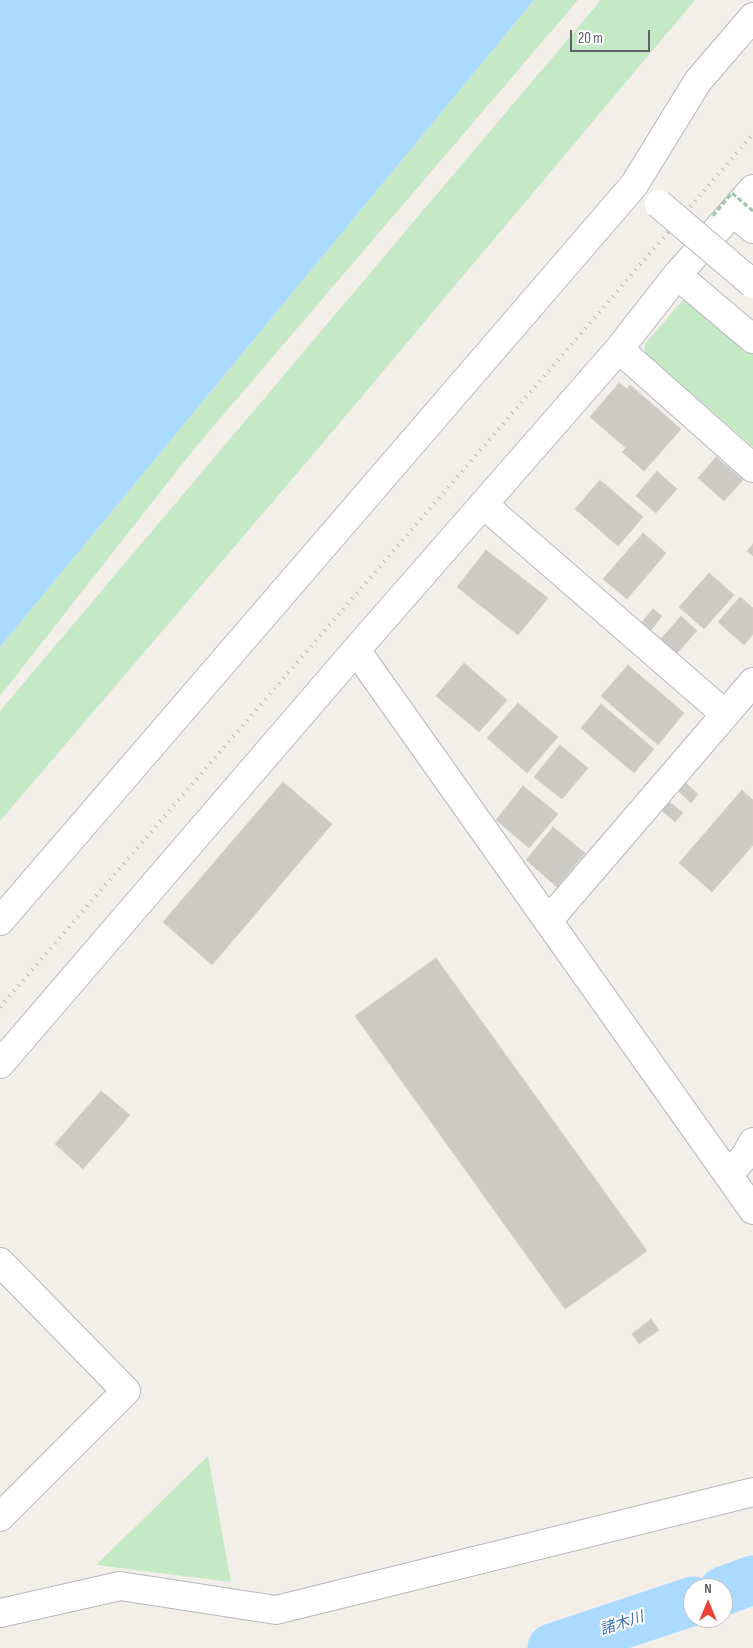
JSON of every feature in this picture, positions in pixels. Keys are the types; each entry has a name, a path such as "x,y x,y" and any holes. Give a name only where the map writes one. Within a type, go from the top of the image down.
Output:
{"street":[{"path":"0,921 634,185 698,81 753,17"},
{"path":"634,185 753,284"},
{"path":"0,1064 356,650 619,349 678,275 738,217 753,188"},
{"path":"678,275 753,338"},
{"path":"619,349 753,468"},
{"path":"484,505 725,714"},
{"path":"356,650 753,1210"},
{"path":"548,921 753,682"},
{"path":"728,1175 746,1155 753,1142"},
{"path":"0,1262 126,1391 0,1517"},
{"path":"0,1612 120,1586 276,1610 753,1492"}],"path":[{"path":"738,217 732,193 738,217"}],"green space":[{"path":"534,0 578,0 194,449 0,696 0,647"},
{"path":"601,0 695,0 311,457 0,821 0,711"},
{"path":"693,297 753,347 753,447 645,353 645,344 684,299"},
{"path":"208,1456 231,1582 96,1565"}],"water":[{"path":"0,0 534,0 0,647"}],"building":[{"path":"619,383 627,389 630,385 681,429 644,471 622,452 626,448 590,417"},
{"path":"716,457 743,480 724,501 698,478"},
{"path":"657,471 677,489 656,513 636,496"},
{"path":"600,480 643,517 618,546 575,509"},
{"path":"643,533 666,553 627,599 603,579"},
{"path":"753,544 753,556 747,551"},
{"path":"486,550 548,598 518,635 457,587"},
{"path":"709,573 734,595 704,629 679,607"},
{"path":"740,597 753,608 753,634 744,645 718,622"},
{"path":"653,609 662,616 651,630 642,622"},
{"path":"681,616 697,631 676,654 660,640"},
{"path":"464,663 507,700 479,732 436,696"},
{"path":"628,665 684,713 658,745 601,696"},
{"path":"518,703 558,737 527,773 487,738"},
{"path":"601,704 654,749 634,773 581,728"},
{"path":"560,745 588,768 562,799 534,777"},
{"path":"682,780 698,794 691,803 675,788"},
{"path":"283,782 332,824 212,965 163,922"},
{"path":"523,786 558,814 529,848 496,820"},
{"path":"742,790 753,800 753,845 712,892 679,863"},
{"path":"666,799 683,813 675,822 658,807"},
{"path":"553,827 585,853 557,887 526,860"},
{"path":"436,958 647,1251 565,1309 355,1016"},
{"path":"101,1091 130,1115 83,1169 55,1144"},
{"path":"651,1319 659,1330 639,1344 632,1334"}],"waterway":[{"name":"諸木川","path":"733,1587 753,1580"},
{"name":"諸木川","path":"552,1648 683,1604"}],"railway":[{"path":"0,1007 753,134"}]}
